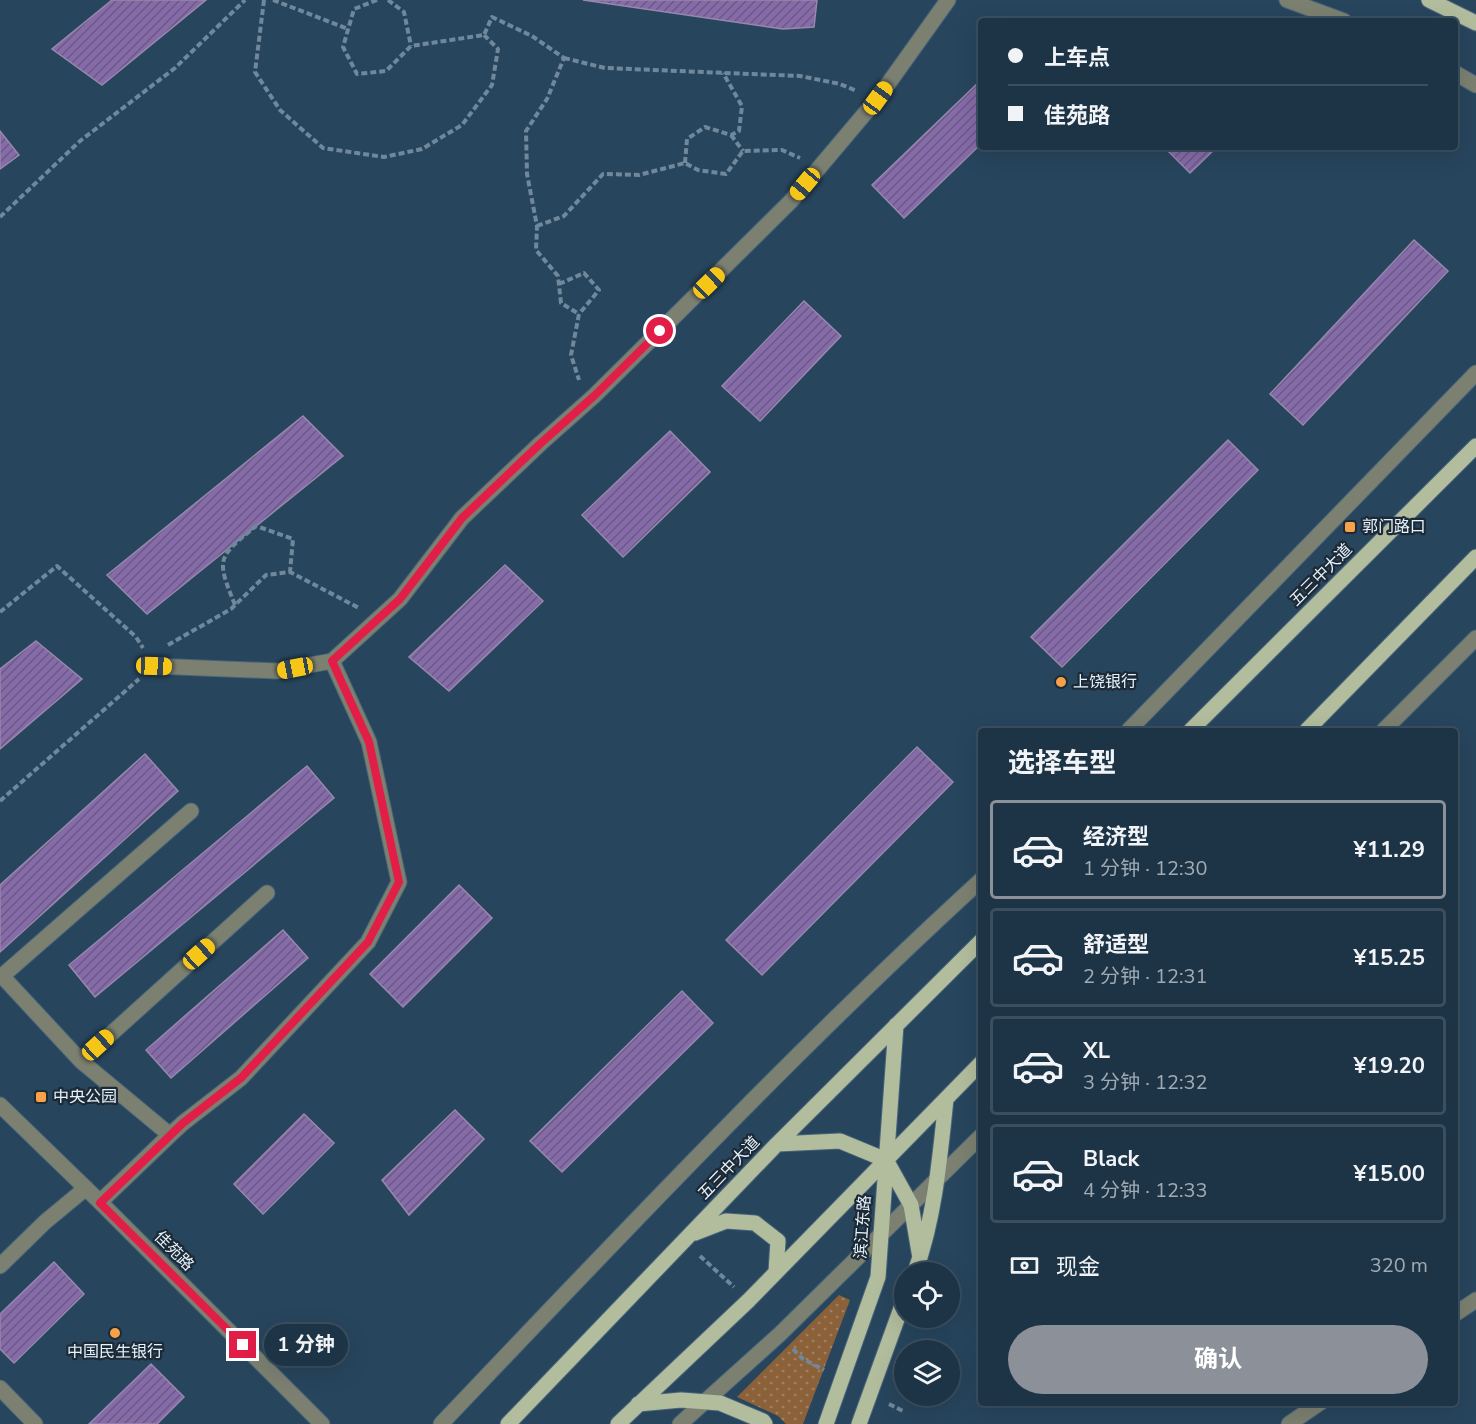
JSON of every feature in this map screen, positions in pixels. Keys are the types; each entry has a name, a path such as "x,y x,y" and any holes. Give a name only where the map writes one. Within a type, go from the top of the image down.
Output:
{"main road":[{"path":"1429,0 1471,21"},
{"name":"五三中大道","path":"1193,728 1476,446"},
{"path":"1309,728 1476,557"},
{"name":"五三中大道","path":"508,1424 777,1144 978,944"},
{"name":"滨江东路","path":"826,1424 878,1277 896,1025"},
{"path":"618,1424 748,1301 978,1066"},
{"path":"918,1262 938,1178 946,1099"},
{"path":"777,1144 840,1141 886,1160 911,1205 917,1262"},
{"path":"689,1235 726,1221 755,1223 777,1240 776,1272"},
{"path":"859,1424 894,1328"},
{"path":"638,1404 681,1400 720,1403 763,1421 765,1424"}],"street":[{"path":"154,666 277,671 332,661 400,599 462,518 594,396 791,201 878,98 948,0"},
{"path":"1287,0 1336,18"},
{"path":"1458,75 1476,85"},
{"path":"1132,728 1476,373"},
{"path":"1386,728 1476,638"},
{"path":"100,1203 183,1123 241,1078 368,942 399,882 369,742 332,661"},
{"path":"170,1135 81,1060 2,976 190,811"},
{"path":"441,1424 617,1240 893,960 978,883"},
{"path":"81,1060 267,893"},
{"name":"佳苑路","path":"0,1105 322,1424"},
{"path":"680,1424 780,1334 978,1139"},
{"path":"0,1266 45,1221 86,1188"},
{"path":"1458,1312 1476,1300"},
{"path":"0,1388 35,1424"},
{"path":"1289,1424 1315,1406"}],"path":[{"path":"0,217 80,141 175,68 245,0"},
{"path":"264,0 255,72 280,110 323,148 384,157 422,150 462,125 492,86 498,49 484,35"},
{"path":"273,0 348,29"},
{"path":"377,0 354,9 343,47 357,74 386,71 411,46 484,35"},
{"path":"388,0 405,12 411,46"},
{"path":"484,35 492,17 532,36 564,58 605,68 800,76 840,84"},
{"path":"564,58 547,99 526,131 527,174 537,226 537,250 558,276 561,303 579,314"},
{"path":"723,73 742,106 739,131 731,135"},
{"path":"685,163 687,139 705,127 731,135 743,151"},
{"path":"743,151 782,150 820,167"},
{"path":"537,226 564,216 603,174 639,175 685,163 698,170 726,174 743,151"},
{"path":"559,284 584,273 599,290 579,314 571,356 578,380 594,396"},
{"path":"235,605 221,571 227,549 256,526 293,539 290,572"},
{"path":"0,612 57,566 136,637 154,666 0,801"},
{"path":"160,646 168,645 235,605 266,575 290,572 378,618"},
{"path":"143,649 152,647"}],"shaded area":[{"path":"839,1295 850,1300 803,1424 786,1424 778,1416 737,1397"}],"building":[{"path":"112,0 206,0 102,85 52,49"},
{"path":"583,0 817,0 814,27 783,29"},
{"path":"978,83 978,147 904,218 872,185"},
{"path":"0,131 19,155 0,169"},
{"path":"1167,150 1214,150 1190,173"},
{"path":"1414,240 1448,271 1303,425 1270,394"},
{"path":"804,301 841,336 760,421 722,386"},
{"path":"303,416 343,456 147,614 107,575"},
{"path":"670,431 710,472 623,557 582,515"},
{"path":"1228,440 1258,470 1062,667 1031,637"},
{"path":"505,565 543,601 449,691 409,657"},
{"path":"36,641 82,679 0,749 0,669"},
{"path":"917,747 953,782 762,975 726,940"},
{"path":"145,754 178,791 0,952 0,885"},
{"path":"307,766 334,798 95,997 69,965"},
{"path":"459,885 492,918 403,1007 370,974"},
{"path":"283,930 308,958 171,1078 146,1050"},
{"path":"682,991 713,1023 562,1172 530,1141"},
{"path":"455,1110 484,1139 409,1215 382,1180"},
{"path":"304,1114 334,1143 263,1214 234,1184"},
{"path":"54,1262 84,1294 14,1363 0,1349 0,1314"},
{"path":"151,1364 184,1397 157,1424 89,1424"}],"place":[{"name":"郭门路口","path":"1350,527"},
{"name":"上饶银行","path":"1061,682"},
{"name":"中央公园","path":"41,1097"},
{"name":"中国民生银行","path":"115,1333"}],"route":[{"path":"243,1345 100,1203 183,1123 241,1078 368,942 399,882 369,742 332,661 400,599 462,518 594,396 660,331"}]}
